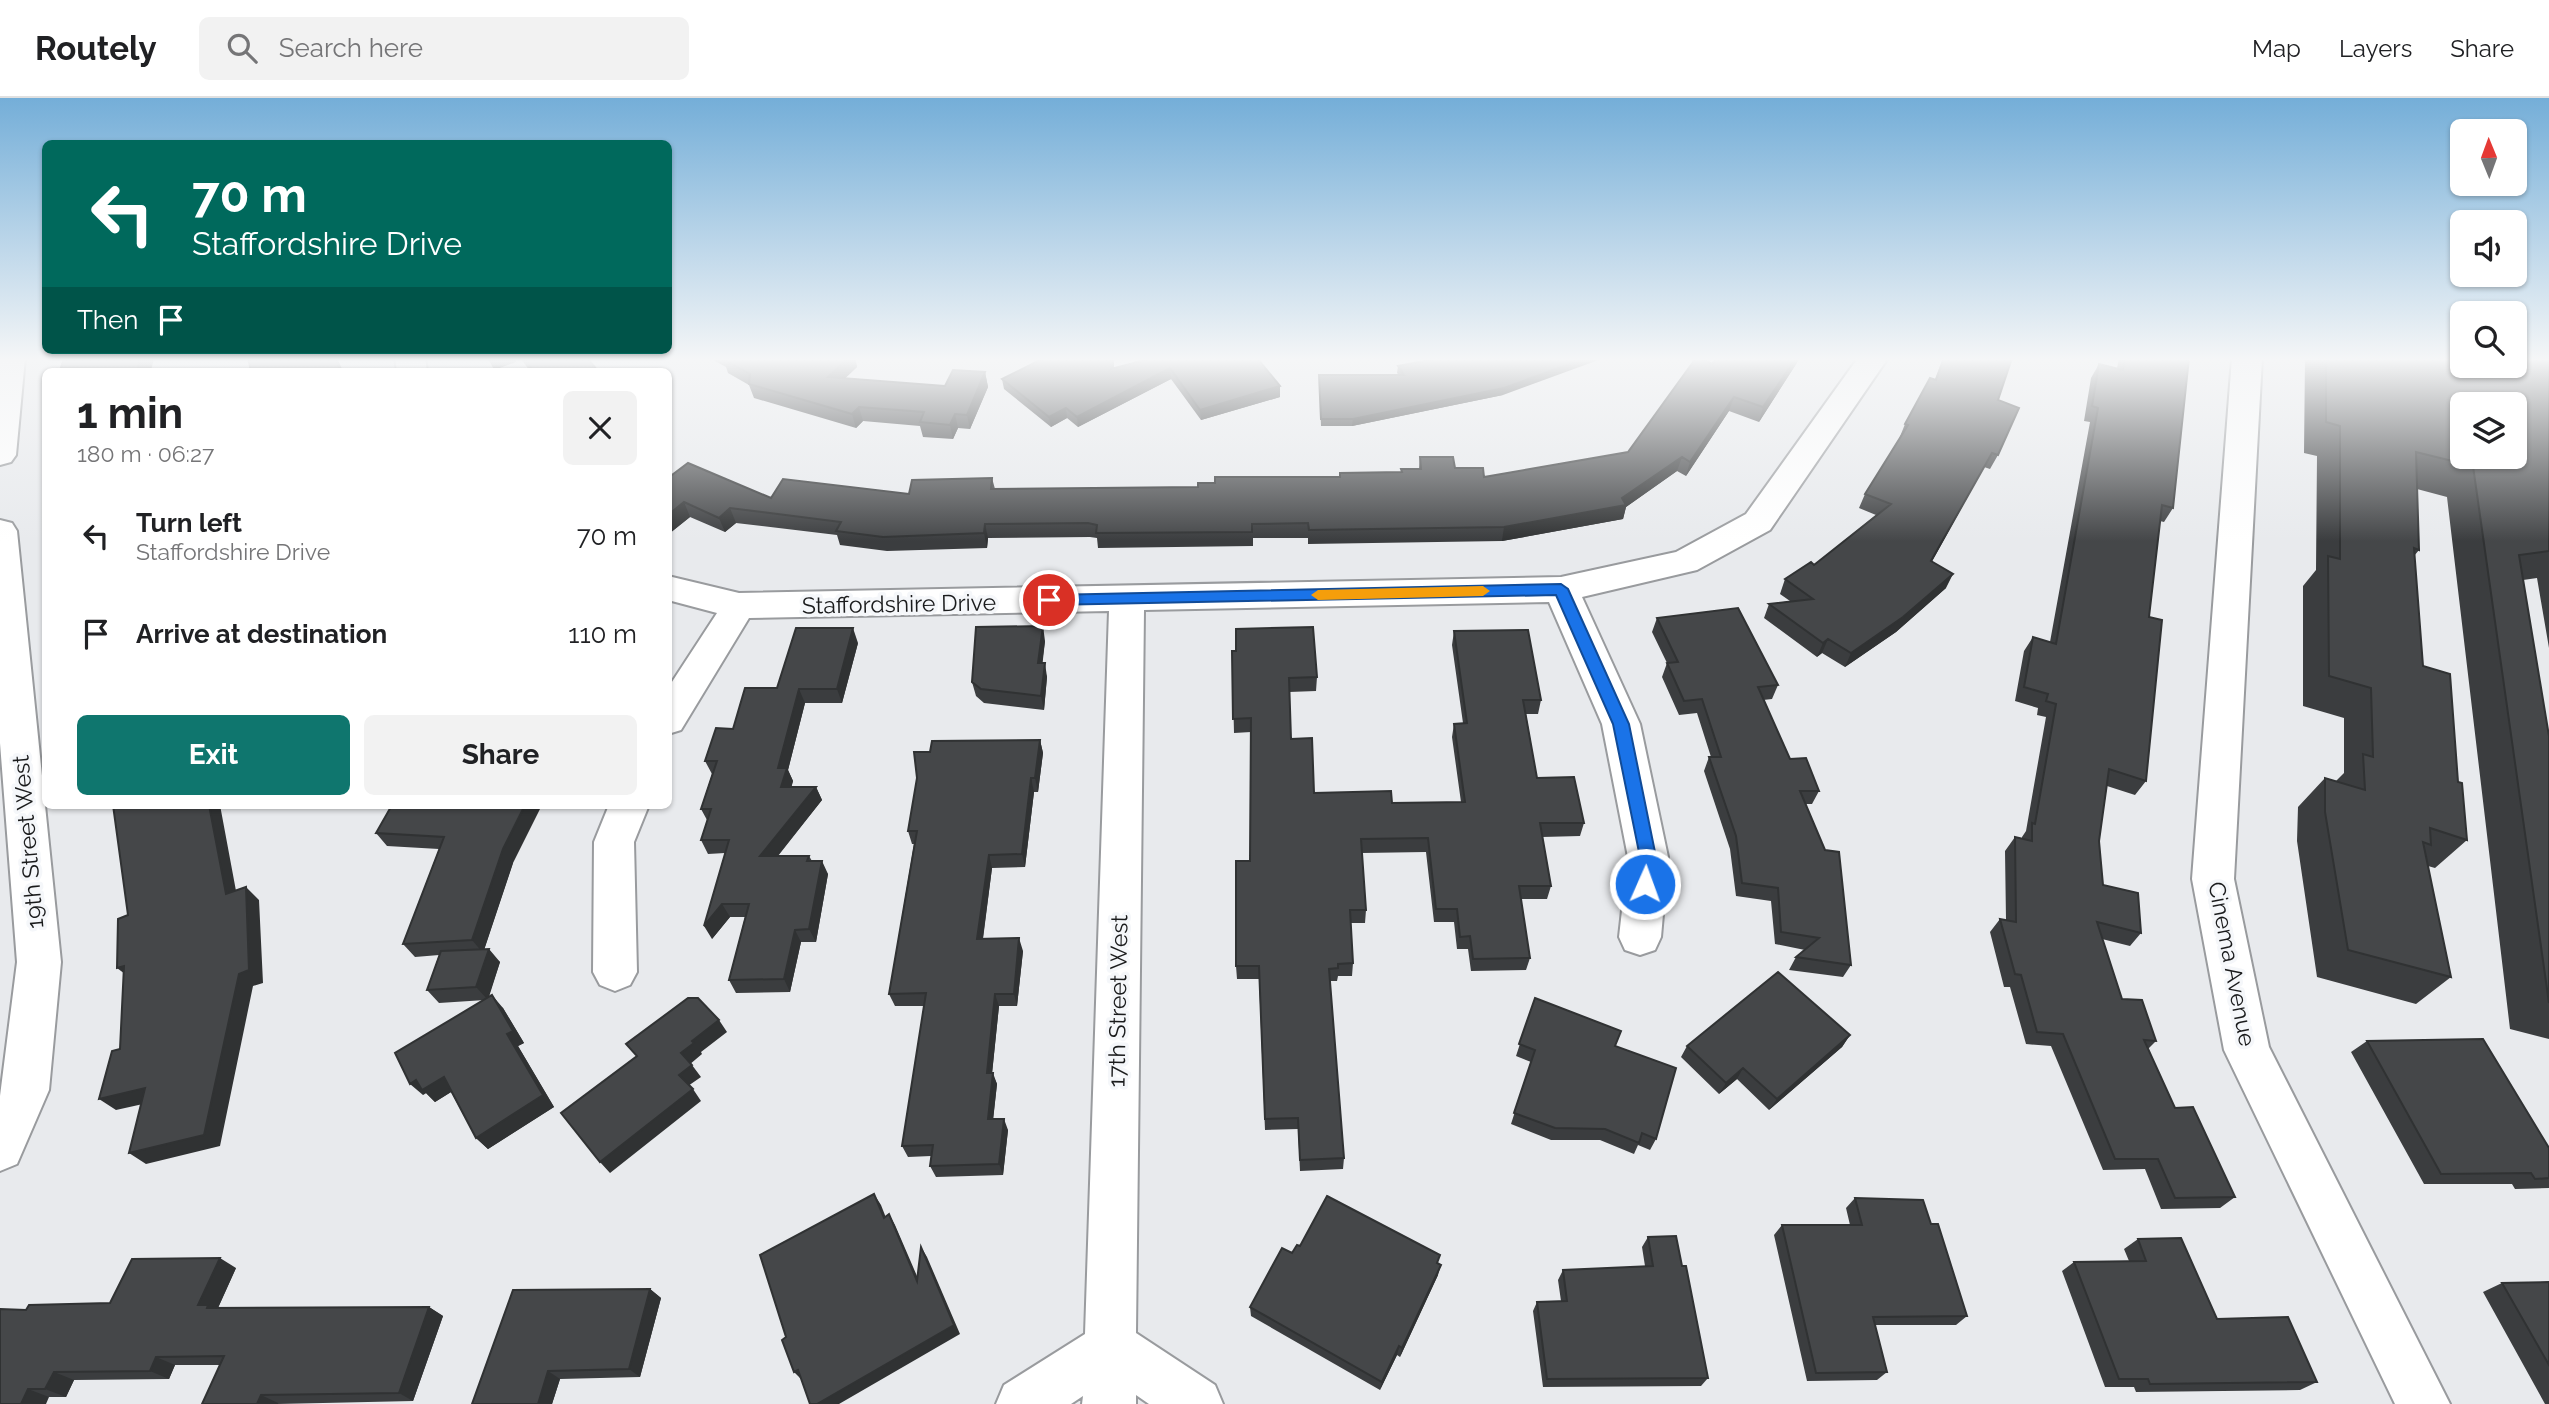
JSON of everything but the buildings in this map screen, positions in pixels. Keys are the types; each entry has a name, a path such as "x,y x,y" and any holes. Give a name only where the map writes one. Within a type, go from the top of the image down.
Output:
{"street":[{"path":"0,455 2,419"},
{"name":"Staffordshire Drive","path":"672,589 739,607 1561,589 1685,562 1758,522 1830,419"},
{"name":"Cinema Avenue","path":"2243,419 2213,879 2248,1050 2423,1404"},
{"name":"19th Street West","path":"0,531 39,962 26,1090 0,1148"},
{"path":"1561,589 1621,724 1648,857 1640,937"},
{"name":"17th Street West","path":"1109,1404 1127,599"},
{"path":"672,714 739,607"},
{"path":"615,972 614,842 627,809"},
{"path":"1023,1404 1111,1348 1196,1404"}],"slow traffic":[{"path":"1318,595 1483,591"}],"route":[{"path":"1049,600 1561,589 1621,724 1648,857 1645,884"}]}
